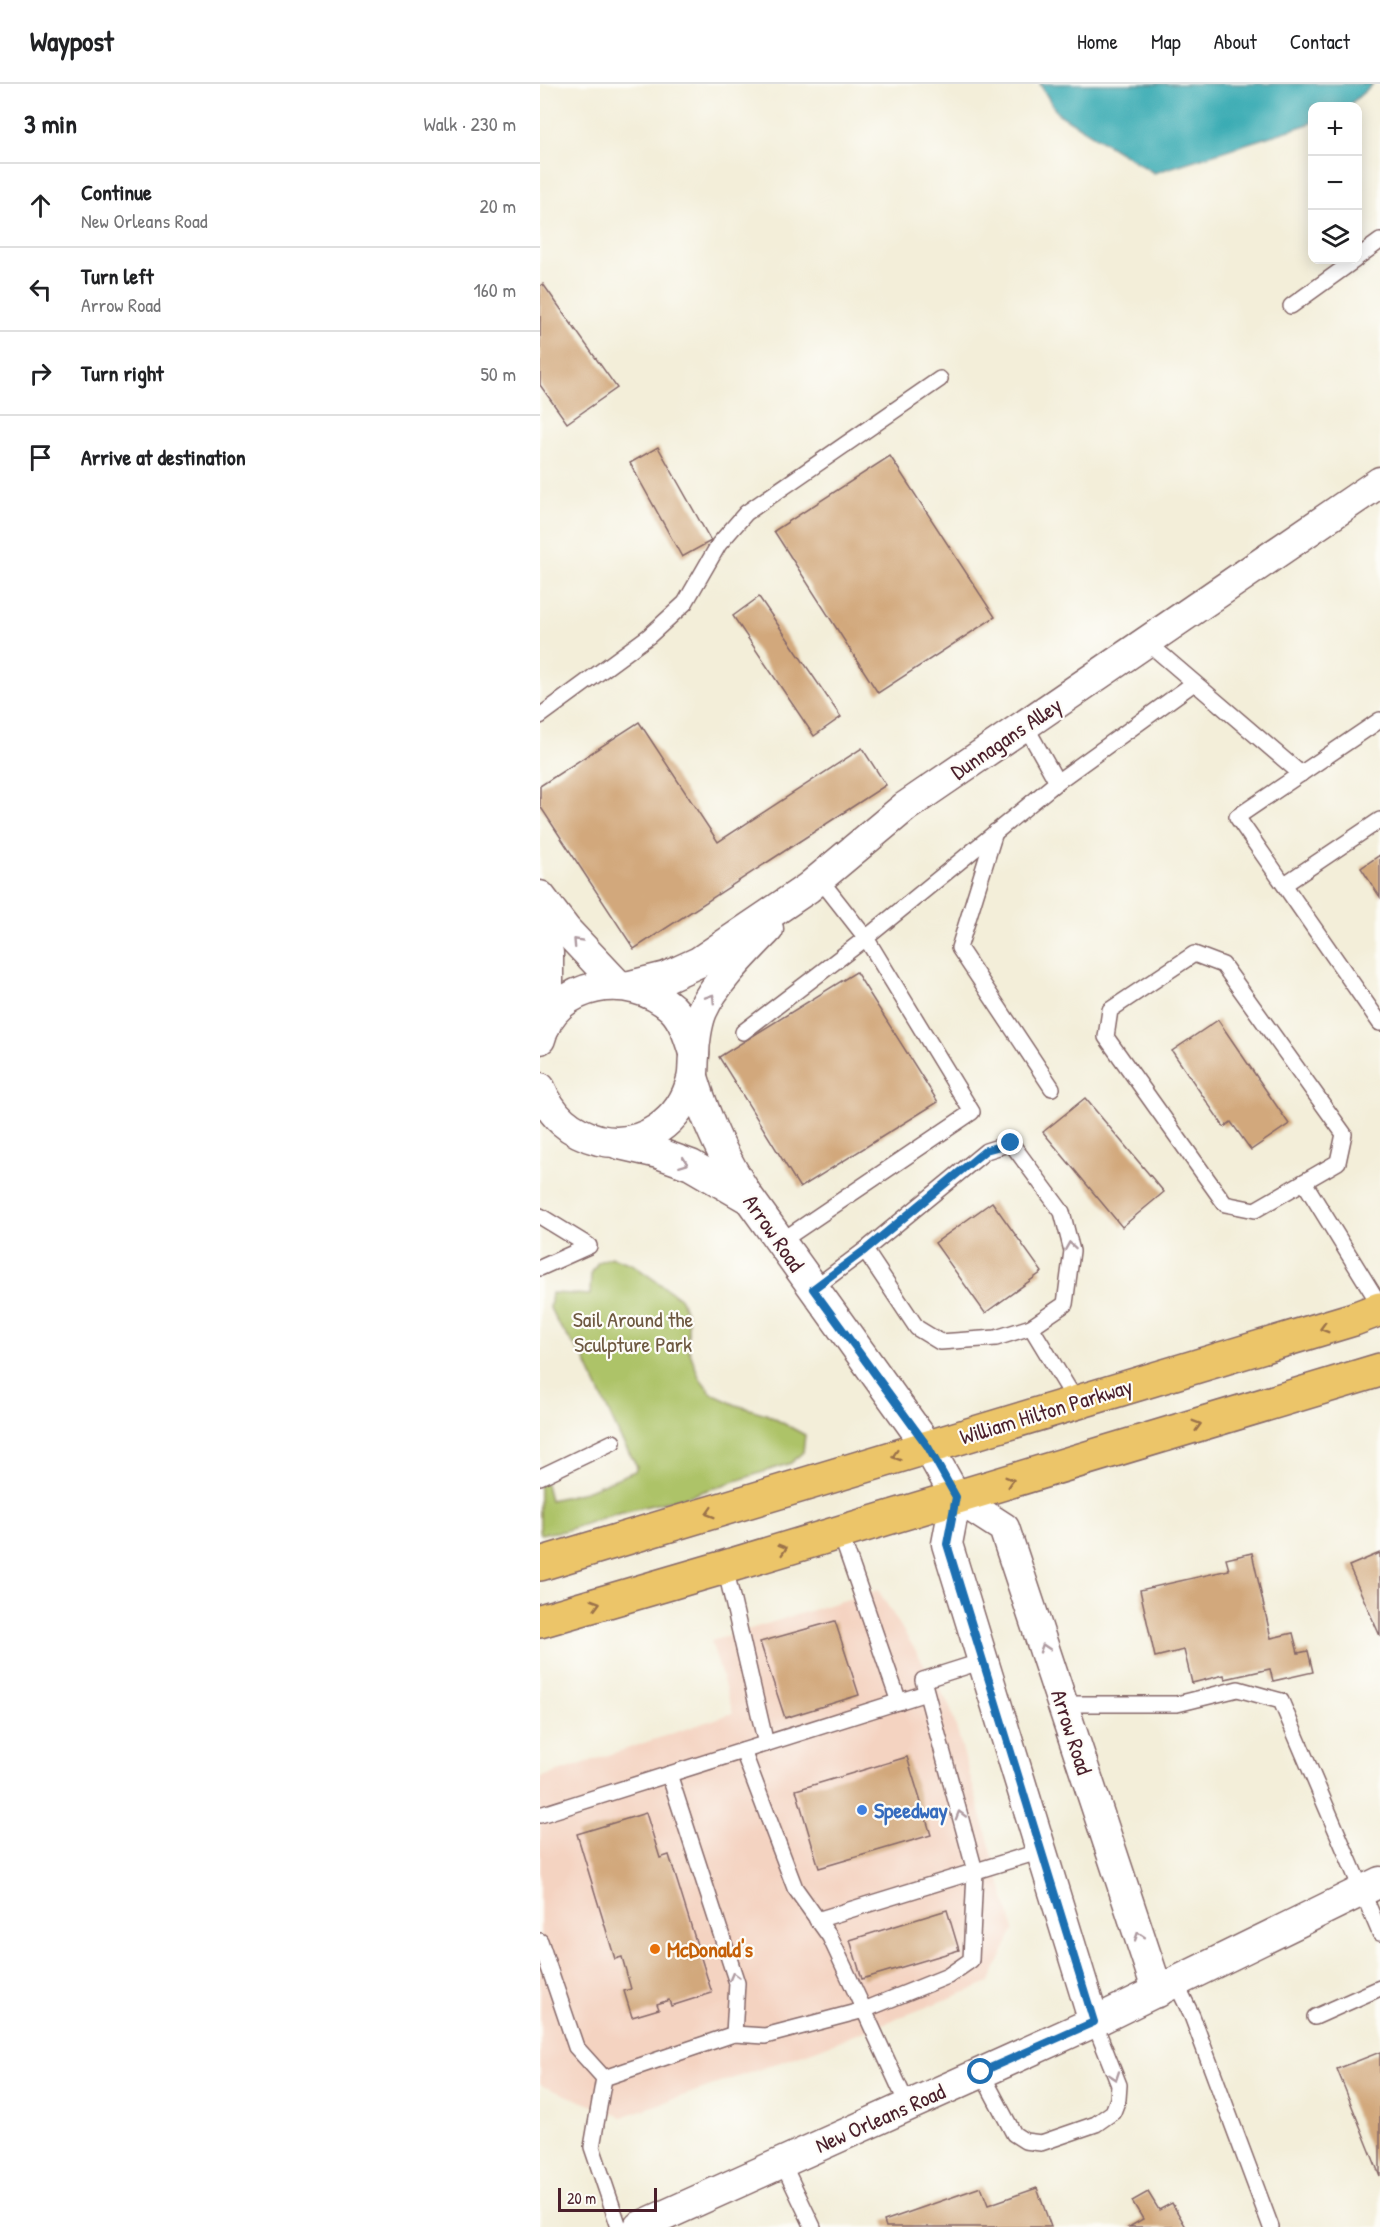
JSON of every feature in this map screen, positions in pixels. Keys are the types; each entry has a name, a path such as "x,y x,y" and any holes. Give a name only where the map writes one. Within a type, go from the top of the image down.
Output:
{"highway":[{"name":"William Hilton Parkway","path":"540,1564 1354,1319 1380,1307"},
{"path":"540,1621 1380,1370"}],"street":[{"name":"Dunnagans Alley","path":"542,1033 558,1008 575,995 595,986 624,985 666,977 699,962 814,883 905,807 1380,482"},
{"path":"608,1142 632,1141 654,1132 672,1118 686,1099 702,1011 729,970 814,883"},
{"path":"540,896 566,930 624,985"},
{"path":"540,922 548,953 548,990 542,1033"},
{"name":"Arrow Road","path":"624,985 654,994 673,1009 687,1030 705,1116 728,1165 749,1198 928,1447 956,1497 1004,1528 1063,1704 1167,1987"},
{"path":"540,1088 552,1119 585,1136 658,1153 691,1165 749,1198"},
{"path":"956,1497 947,1544 1094,2022"},
{"name":"New Orleans Road","path":"639,2227 1094,2022 1371,1886"}],"lane":[{"path":"1362,254 1380,241"},
{"path":"1291,306 1348,264"},
{"path":"540,716 648,636 685,603 718,544 746,513 940,379"},
{"path":"1147,642 1301,774"},
{"path":"742,1032 866,938 1056,782 1194,683"},
{"path":"1380,720 1238,817 1380,1023"},
{"path":"1026,725 1056,782"},
{"path":"1285,884 1380,820"},
{"path":"995,832 959,948 1052,1088"},
{"path":"780,1242 972,1112 866,938 814,883"},
{"path":"1194,954 1223,965 1344,1134 1338,1162 1304,1182 1255,1210 1225,1204 1106,1037 1110,1010 1194,954"},
{"path":"813,1289 865,1250 986,1150 1011,1143 1062,1212 1072,1251 1065,1304 1031,1327 996,1338 940,1342 917,1328 865,1250"},
{"path":"1304,1182 1380,1307"},
{"path":"540,1216 589,1246 540,1268"},
{"path":"1031,1327 1076,1401"},
{"path":"540,1477 613,1442"},
{"path":"840,1532 898,1702"},
{"path":"725,1567 766,1744"},
{"path":"604,2078 734,2034 765,2036 864,2010 948,1976 971,1960 975,1871 922,1680 983,1660"},
{"path":"1063,1704 1177,1704 1238,1689 1281,1701 1371,1886 1380,1933"},
{"path":"540,1815 926,1693"},
{"path":"743,1751 795,1888 830,1937 908,2106"},
{"path":"669,1774 737,1983 734,2034"},
{"path":"817,1920 1041,1851"},
{"path":"540,1941 576,2047 604,2078"},
{"path":"1167,1987 1192,2016 1271,2227"},
{"path":"1315,2017 1380,1988"},
{"path":"981,2072 1014,2133 1025,2141 1041,2143 1096,2124 1113,2112 1118,2099 1119,2085 1094,2022"},
{"path":"604,2078 592,2147 619,2227"},
{"path":"782,2162 813,2227"}],"shaded area":[{"path":"878,1590 950,1706 1014,1930 989,1983 815,2050 622,2117 540,2085 540,1778 733,1713 711,1641"}],"green space":[{"name":"Sail Around the Sculpture Park","path":"611,1257 632,1264 681,1299 688,1319 688,1347 699,1377 712,1394 736,1405 766,1414 805,1435 803,1452 791,1463 686,1497 614,1514 564,1531 540,1534 540,1480 546,1484 550,1500 581,1493 635,1471 637,1466 621,1439 584,1358 558,1324 550,1308 552,1293 590,1295 591,1274 598,1262"}],"water":[{"path":"1040,84 1373,84 1353,102 1308,102 1308,124 1154,173 1057,113"}],"building":[{"path":"543,284 617,388 567,423 540,385 540,286"},
{"path":"658,447 711,541 682,557 630,463"},
{"path":"890,456 995,617 878,693 774,531"},
{"path":"759,597 841,717 814,736 733,616"},
{"path":"639,722 718,842 862,748 886,785 634,949 540,806 540,786"},
{"path":"1380,855 1380,897 1361,868"},
{"path":"856,972 938,1102 800,1188 719,1057"},
{"path":"1218,1020 1289,1124 1251,1150 1231,1122 1224,1127 1172,1051"},
{"path":"1085,1098 1164,1192 1122,1227 1043,1132"},
{"path":"992,1202 1042,1272 985,1313 935,1243"},
{"path":"1252,1553 1271,1638 1293,1633 1298,1653 1308,1651 1313,1672 1273,1681 1270,1669 1225,1679 1224,1675 1192,1683 1184,1650 1155,1657 1140,1590 1229,1570 1226,1559"},
{"path":"1380,1553 1380,1636 1349,1566"},
{"path":"835,1621 859,1695 785,1718 760,1642"},
{"path":"907,1757 931,1835 819,1868 796,1790"},
{"path":"646,1813 660,1858 669,1855 712,1993 671,2006 669,2000 657,2004 659,2009 632,2017 624,1991 631,1989 622,1957 615,1959 577,1834"},
{"path":"947,1910 959,1950 862,1979 850,1940"},
{"path":"1380,2052 1380,2176 1337,2069"},
{"path":"981,2187 988,2205 1037,2188 1051,2227 886,2227 884,2221"},
{"path":"1148,2192 1159,2210 1172,2203 1186,2227 1129,2227 1143,2219 1132,2201"}],"place":[{"name":"Speedway","path":"862,1810"},
{"name":"McDonald's","path":"655,1949"}],"route":[{"path":"981,2072 1094,2022 947,1544 956,1497 928,1447 813,1289 865,1250 986,1150 1011,1143"}]}
